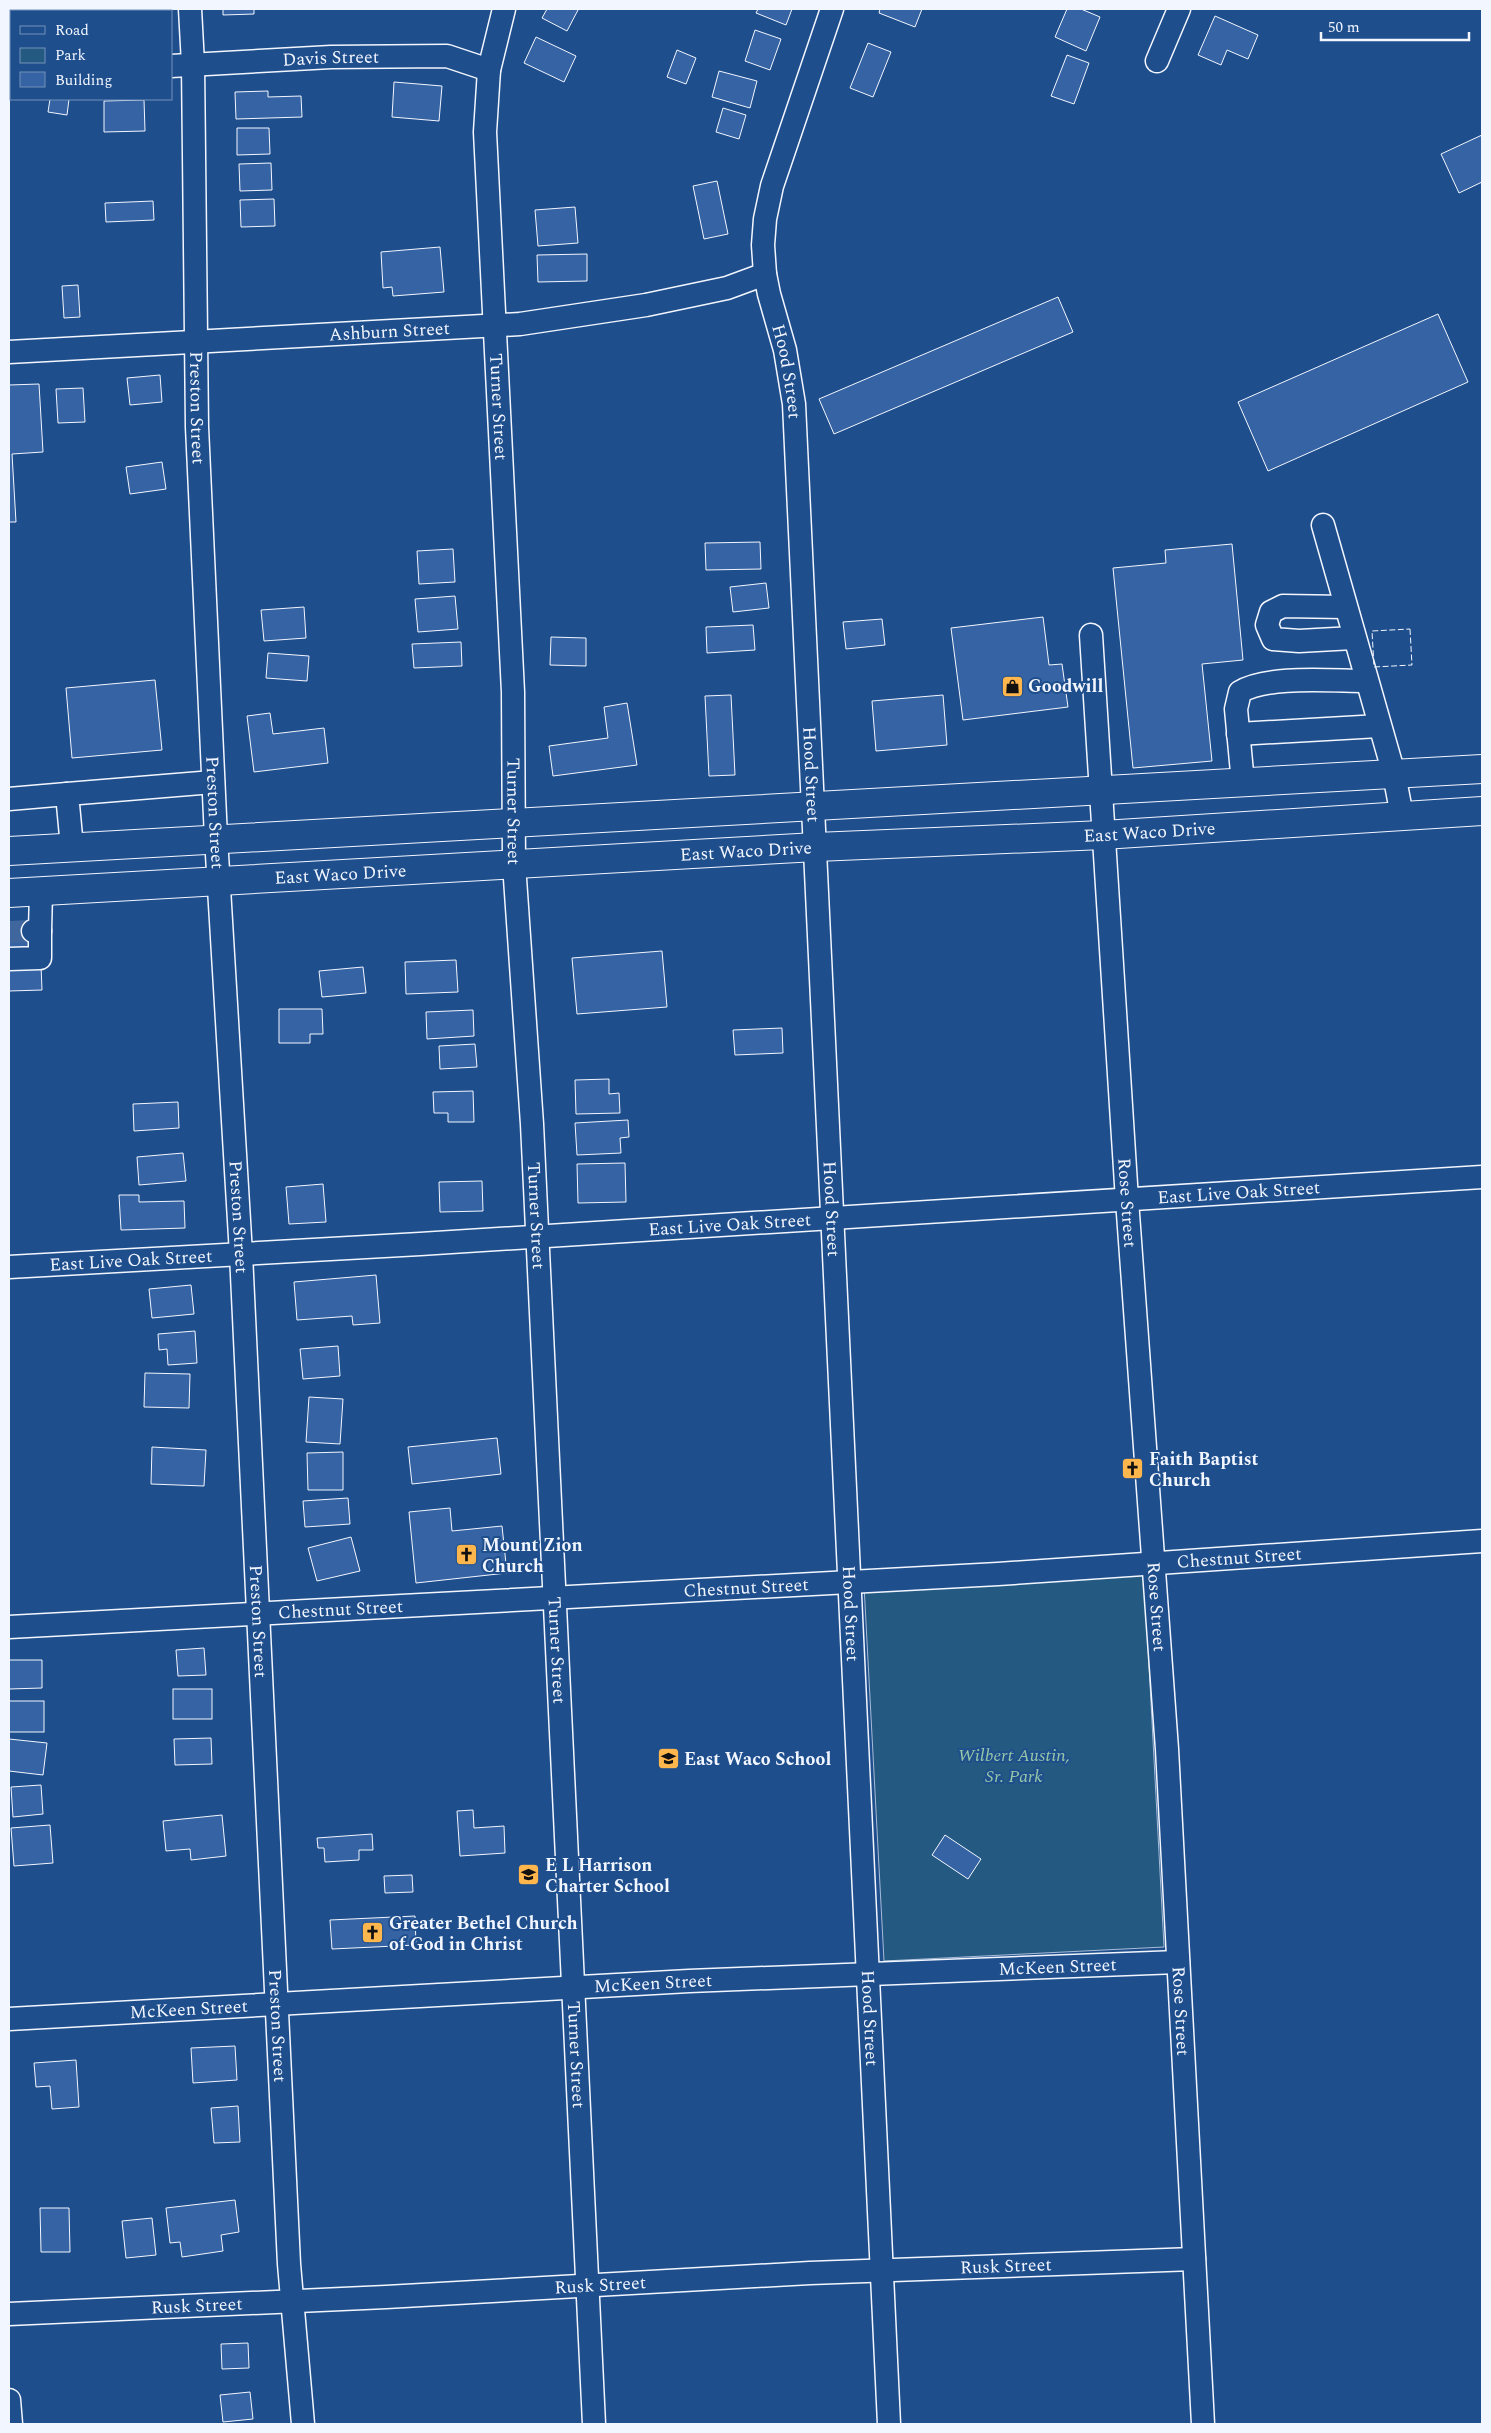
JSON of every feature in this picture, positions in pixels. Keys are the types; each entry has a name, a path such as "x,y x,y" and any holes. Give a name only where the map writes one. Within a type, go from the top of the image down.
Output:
{"main road":[{"path":"9,851 216,838 514,825 814,806 1482,769"},
{"name":"East Waco Drive","path":"9,893 514,864 1103,835 1482,811"}],"street":[{"name":"Preston Street","path":"190,9 193,64 194,342 213,782 241,1254 276,2004 292,2301 303,2424"},
{"name":"Turner Street","path":"504,9 488,70 485,132 513,692 514,864 537,1237 594,2424"},
{"name":"Hood Street","path":"832,9 768,200 763,245 768,294 785,350 794,404 834,1218 889,2424"},
{"path":"1157,61 1178,9"},
{"name":"Davis Street","path":"172,66 332,57 447,56 488,70"},
{"name":"Ashburn Street","path":"9,352 520,324 646,305 727,288 765,274"},
{"path":"1323,525 1344,607 1394,774 1402,816"},
{"path":"1344,607 1283,606 1272,612 1267,625 1273,639 1299,641 1353,638"},
{"name":"Rose Street","path":"1091,635 1127,1200 1167,1749 1203,2424"},
{"path":"1242,783 1236,709 1240,692 1250,686 1268,682 1366,681"},
{"path":"1238,734 1379,726"},
{"path":"9,799 213,782"},
{"path":"67,794 72,847"},
{"path":"9,959 40,958 36,931 41,892"},
{"name":"East Live Oak Street","path":"9,1268 537,1237 1482,1177"},
{"name":"Chestnut Street","path":"9,1628 258,1612 851,1581 1482,1541"},
{"name":"McKeen Street","path":"9,2019 572,1988 1178,1962"},
{"name":"Rusk Street","path":"9,2314 882,2270 1194,2259"},
{"path":"9,2400 11,2424"}],"green space":[{"name":"Wilbert Austin, Sr. Park","path":"1144,1571 1164,1947 884,1961 864,1585"}],"building":[{"path":"9,9 24,9 10,10 9,53"},
{"path":"223,9 254,9 254,14 223,15"},
{"path":"547,9 578,10 567,31 542,18"},
{"path":"758,9 792,9 786,25 756,13"},
{"path":"880,9 922,9 915,27 879,13"},
{"path":"1067,9 1081,9 1100,17 1086,51 1055,37"},
{"path":"1215,16 1258,35 1248,59 1227,50 1221,65 1198,55"},
{"path":"755,30 781,39 770,70 745,61"},
{"path":"536,37 576,56 564,82 524,63"},
{"path":"868,43 891,52 873,97 850,88"},
{"path":"677,50 696,58 686,84 667,77"},
{"path":"1067,55 1089,63 1074,104 1051,96"},
{"path":"719,71 757,81 750,108 712,97"},
{"path":"394,82 442,86 439,121 392,117"},
{"path":"268,91 268,97 301,96 302,117 236,119 235,92"},
{"path":"50,100 69,100 67,115 48,112"},
{"path":"144,100 145,131 104,132 104,101"},
{"path":"723,108 746,115 739,139 716,132"},
{"path":"237,128 269,128 270,154 237,155"},
{"path":"1482,135 1482,182 1459,193 1441,154"},
{"path":"271,163 272,190 240,191 239,164"},
{"path":"717,181 728,234 704,239 693,186"},
{"path":"274,199 275,226 241,227 240,200"},
{"path":"153,201 154,220 106,222 105,203"},
{"path":"575,207 578,243 538,246 535,210"},
{"path":"440,247 444,292 393,296 392,287 383,288 381,252"},
{"path":"587,254 587,281 538,282 537,255"},
{"path":"78,285 80,317 64,318 62,286"},
{"path":"1058,297 1073,332 834,434 819,399"},
{"path":"1438,314 1468,382 1268,471 1238,402"},
{"path":"160,375 162,402 130,405 127,378"},
{"path":"39,384 43,452 12,454 16,522 9,522 9,385"},
{"path":"83,388 85,422 58,423 56,389"},
{"path":"162,462 166,489 130,494 126,467"},
{"path":"760,542 761,569 706,570 705,543"},
{"path":"1232,544 1243,660 1202,664 1212,761 1133,768 1113,568 1166,563 1165,550"},
{"path":"453,549 455,582 419,584 417,551"},
{"path":"766,583 769,608 733,612 730,587"},
{"path":"455,596 458,629 418,632 415,599"},
{"path":"304,607 306,638 264,641 261,610"},
{"name":"Goodwill","path":"1043,617 1049,665 1062,664 1068,707 963,720 951,628"},
{"path":"882,619 885,645 846,649 843,622"},
{"path":"753,625 755,650 707,653 706,627"},
{"path":"551,637 586,638 586,666 550,665"},
{"path":"461,642 462,666 414,668 412,644"},
{"path":"268,653 309,656 307,681 266,678"},
{"path":"155,680 162,750 72,758 66,688"},
{"path":"731,695 735,775 709,776 705,696"},
{"path":"943,695 947,745 876,751 872,701"},
{"path":"627,703 637,765 553,776 549,746 608,738 604,707"},
{"path":"270,713 273,734 324,728 328,763 254,772 247,716"},
{"path":"33,928 34,952 9,953 9,929"},
{"path":"662,951 667,1007 577,1014 572,958"},
{"path":"456,960 458,992 406,994 405,962"},
{"path":"41,965 42,990 9,991 9,966"},
{"path":"363,967 366,993 322,997 319,971"},
{"path":"279,1009 322,1009 323,1034 310,1034 310,1043 279,1043"},
{"path":"473,1010 474,1036 427,1039 426,1012"},
{"path":"782,1028 783,1053 735,1055 733,1030"},
{"path":"475,1044 477,1067 440,1069 439,1046"},
{"path":"609,1079 609,1094 619,1093 620,1113 576,1114 575,1080"},
{"path":"473,1091 474,1122 448,1122 448,1113 434,1113 433,1092"},
{"path":"178,1102 179,1128 134,1131 133,1104"},
{"path":"628,1120 629,1137 620,1138 621,1153 577,1155 575,1123"},
{"path":"183,1153 186,1181 139,1185 137,1157"},
{"path":"625,1163 626,1202 578,1203 577,1164"},
{"path":"482,1181 483,1211 440,1212 439,1182"},
{"path":"323,1184 326,1222 289,1224 286,1187"},
{"path":"119,1195 139,1195 139,1202 184,1201 185,1228 121,1230"},
{"path":"376,1275 380,1323 353,1325 352,1316 297,1320 294,1282"},
{"path":"191,1285 194,1314 152,1318 149,1289"},
{"path":"195,1331 197,1363 168,1365 167,1349 159,1350 158,1334"},
{"path":"338,1346 340,1376 303,1379 300,1349"},
{"path":"145,1373 190,1374 189,1408 144,1407"},
{"path":"309,1397 343,1399 340,1444 306,1442"},
{"path":"497,1438 501,1474 412,1484 408,1447"},
{"path":"152,1447 206,1450 204,1486 151,1484"},
{"path":"343,1452 343,1490 308,1490 307,1453"},
{"path":"348,1498 350,1524 305,1527 303,1501"},
{"path":"450,1508 452,1531 502,1526 507,1573 416,1583 409,1512"},
{"path":"351,1537 360,1571 317,1581 308,1548"},
{"path":"204,1648 206,1675 178,1676 176,1650"},
{"path":"9,1660 42,1660 42,1688 9,1689"},
{"path":"173,1689 212,1689 212,1719 173,1719"},
{"path":"9,1701 44,1701 44,1732 9,1732"},
{"path":"211,1738 212,1764 175,1765 174,1739"},
{"path":"9,1739 47,1743 43,1775 9,1771"},
{"path":"41,1785 43,1814 13,1817 11,1787"},
{"path":"473,1810 474,1828 504,1826 505,1853 460,1856 457,1811"},
{"path":"222,1815 226,1856 191,1860 190,1849 166,1851 163,1821"},
{"path":"50,1825 53,1863 14,1866 11,1828"},
{"path":"372,1834 373,1850 359,1850 359,1860 325,1862 324,1848 318,1848 317,1838"},
{"path":"945,1835 981,1859 968,1879 932,1855"},
{"path":"412,1875 413,1892 385,1893 384,1876"},
{"name":"Greater Bethel Church of God in Christ","path":"415,1916 416,1945 332,1949 330,1920"},
{"path":"235,2046 237,2080 193,2083 191,2048"},
{"path":"76,2060 79,2107 52,2109 50,2086 36,2087 34,2063"},
{"path":"238,2106 240,2142 214,2143 211,2108"},
{"path":"235,2200 239,2232 221,2235 223,2251 182,2257 180,2242 170,2243 166,2208"},
{"path":"40,2208 69,2208 70,2252 41,2252"},
{"path":"152,2218 156,2255 126,2258 122,2221"},
{"path":"248,2343 249,2368 222,2369 221,2344"},
{"path":"250,2392 253,2419 223,2422 220,2395"}],"tunnel":[{"path":"9,932 33,931"}],"fence":[{"path":"1410,629 1412,665 1374,667 1372,631 1410,629"}],"place":[{"name":"Goodwill","path":"1012,686"},
{"name":"Faith Baptist Church","path":"1133,1469"},
{"name":"Mount Zion Church","path":"466,1555"},
{"name":"East Waco School","path":"668,1759"},
{"name":"E L Harrison Charter School","path":"529,1875"},
{"name":"Greater Bethel Church of God in Christ","path":"373,1933"}]}
